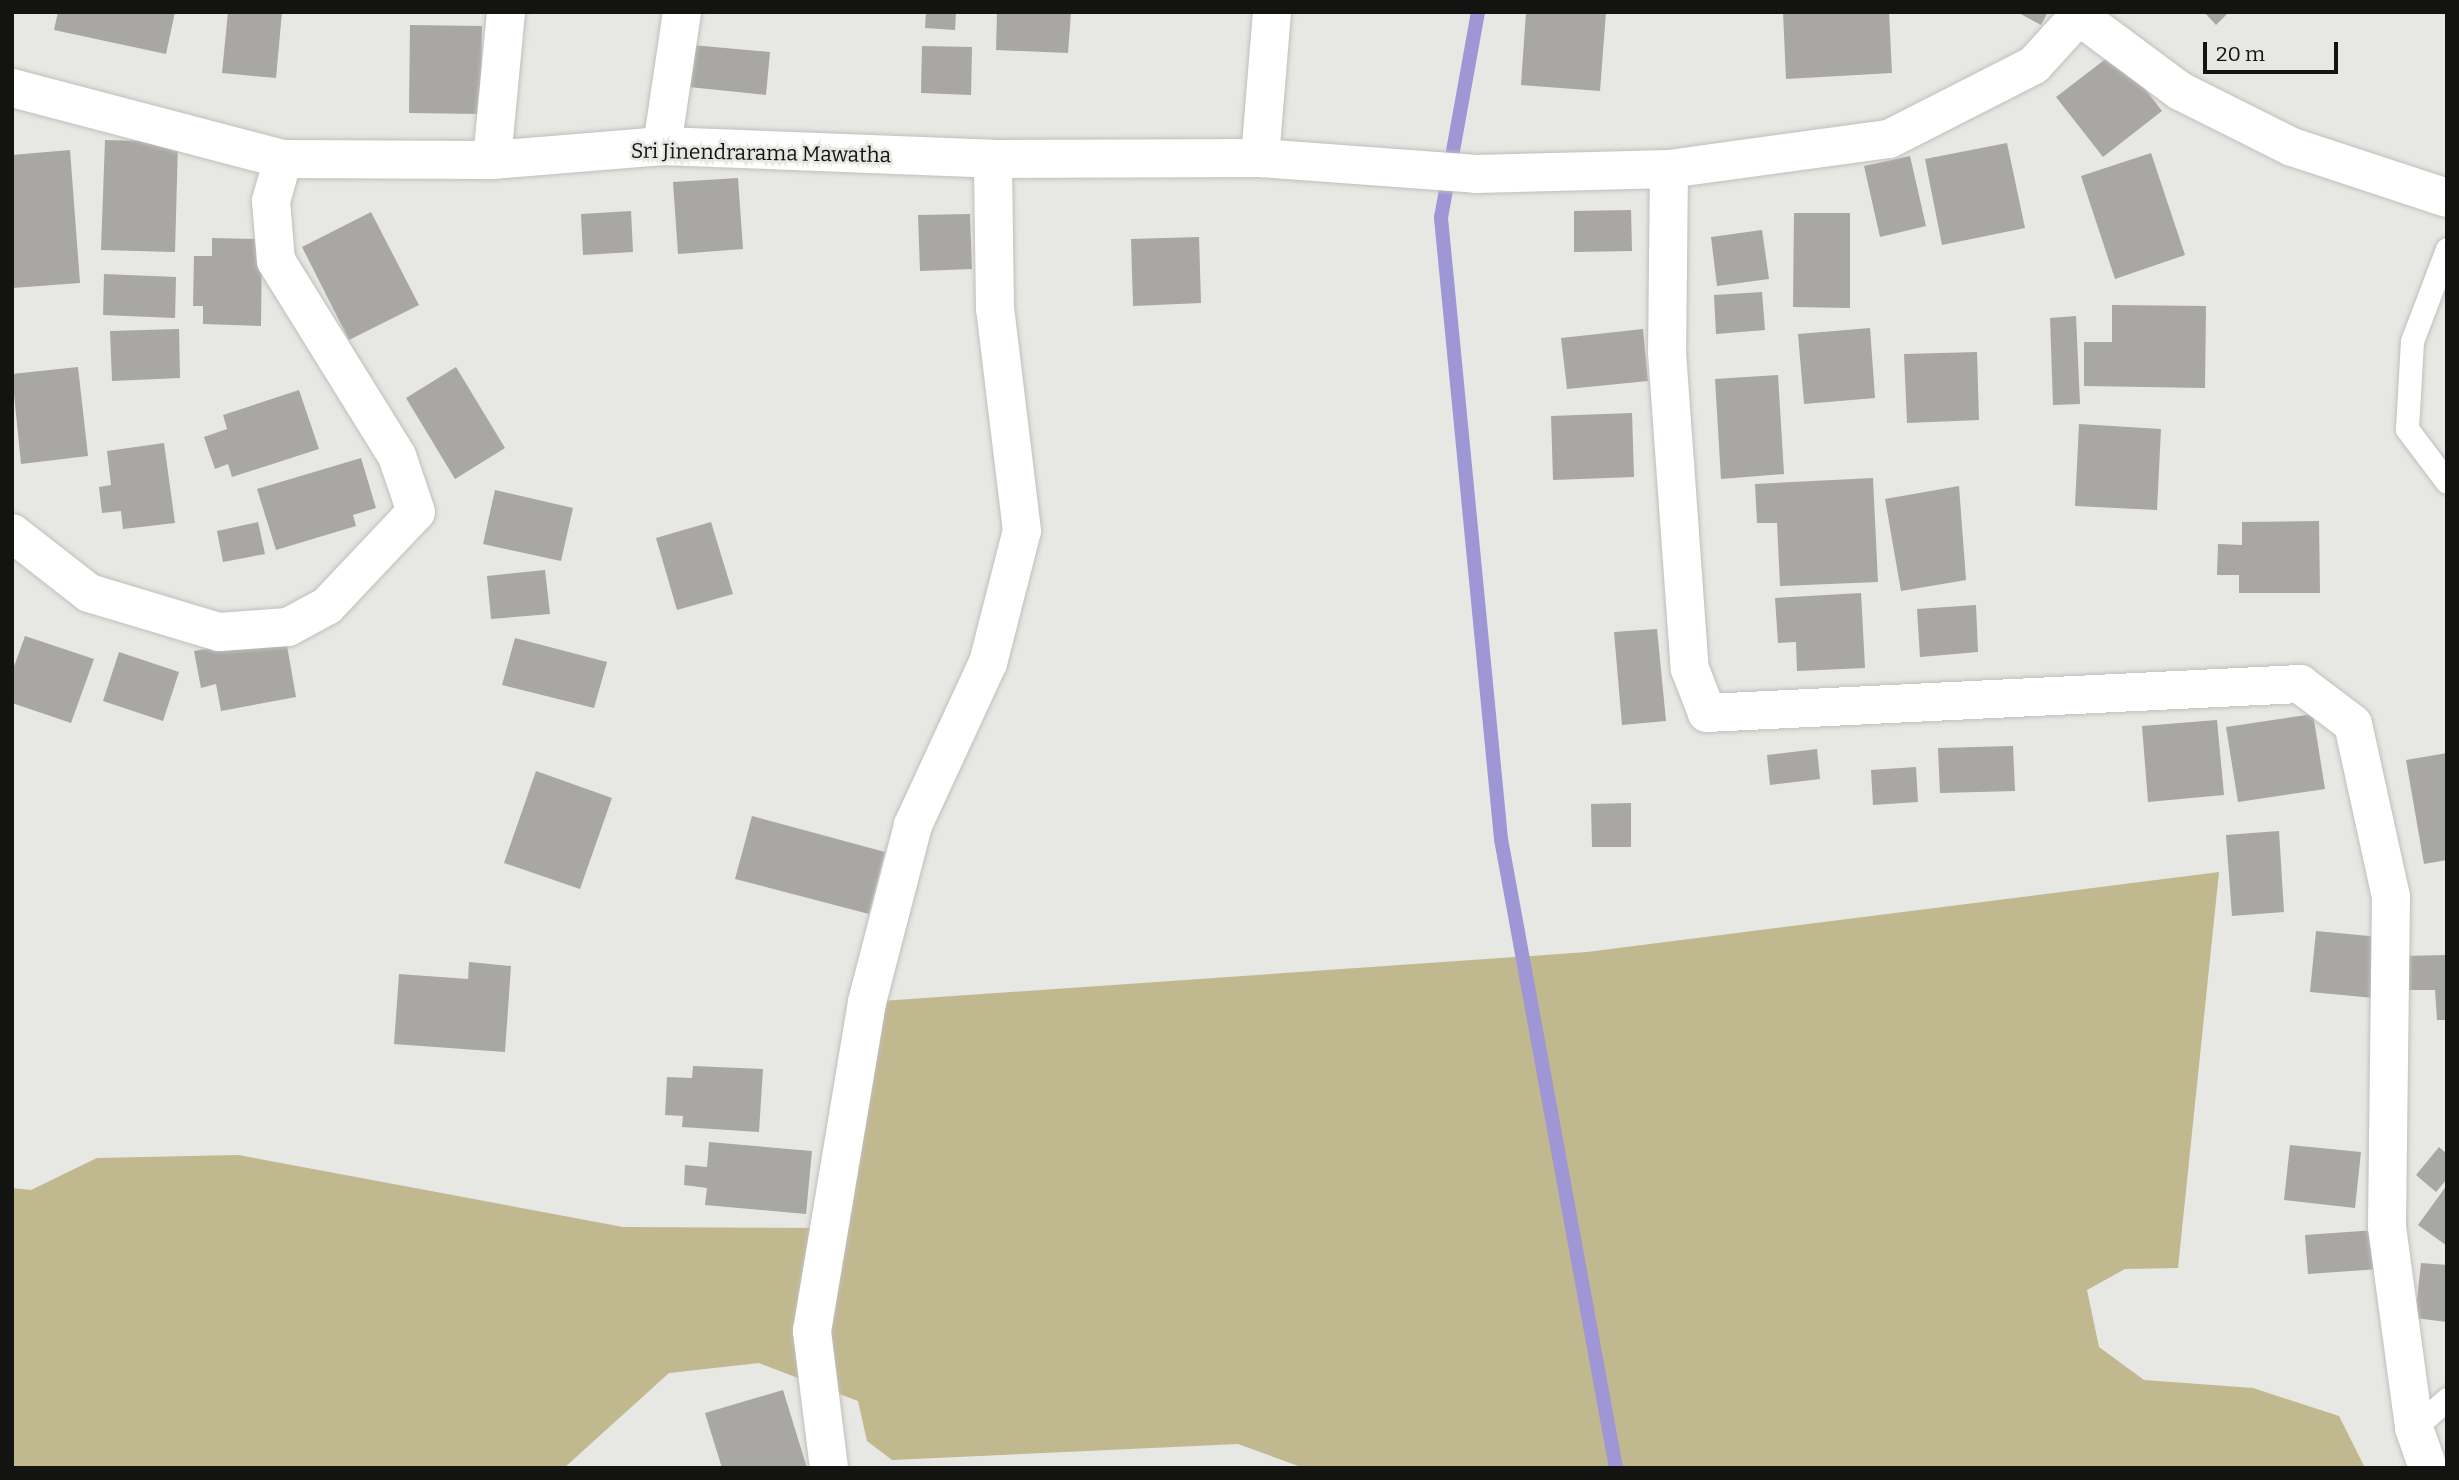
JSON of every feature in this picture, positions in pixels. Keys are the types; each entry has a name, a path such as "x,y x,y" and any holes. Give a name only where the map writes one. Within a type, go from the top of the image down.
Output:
{"street":[{"path":"492,160 506,12"},
{"path":"662,146 682,12"},
{"path":"1260,158 1272,12"},
{"path":"2428,1468 2414,1428 2387,1227 2391,897 2353,724 2300,684 1707,713 1689,669 1667,352 1669,169 1889,139 2034,65 2081,14 2180,91 2255,128 2447,198"},
{"name":"Sri Jinendrarama Mawatha","path":"12,88 283,159 492,160 662,146 993,159 1260,158 1476,174 1669,169"},
{"path":"12,533 89,593 219,632 288,627 327,606 416,512 397,456 276,261 271,201 283,159"},
{"path":"829,1468 811,1331 866,1002 913,825 988,663 1022,531 995,309 993,159"}],"lane":[{"path":"2447,249 2412,341 2407,429 2447,482"},
{"path":"2414,1428 2447,1399"}],"shaded area":[{"path":"2219,872 2178,1268 2125,1269 2087,1290 2099,1347 2144,1380 2253,1388 2339,1416 2365,1468 1304,1468 1238,1444 892,1460 867,1441 858,1401 759,1363 669,1373 564,1468 12,1468 12,1188 31,1190 97,1158 238,1155 623,1227 825,1228 867,1002 1587,952"}],"building":[{"path":"58,12 175,12 166,54 54,30"},
{"path":"228,12 282,12 276,78 222,73"},
{"path":"926,12 956,12 955,30 925,28"},
{"path":"997,12 1071,12 1068,53 996,50"},
{"path":"1526,12 1606,12 1600,91 1521,85"},
{"path":"1783,12 1889,12 1892,73 1786,79"},
{"path":"2017,12 2048,12 2041,25"},
{"path":"2204,12 2229,12 2216,25"},
{"path":"410,25 482,26 481,114 409,113"},
{"path":"692,45 770,52 766,95 689,87"},
{"path":"922,46 972,47 971,95 921,93"},
{"path":"2116,51 2162,111 2103,157 2056,97"},
{"path":"105,140 178,142 175,252 101,250"},
{"path":"2007,143 2025,228 1942,245 1925,159"},
{"path":"70,150 80,283 12,288 12,155"},
{"path":"2151,153 2185,255 2115,279 2081,176"},
{"path":"1910,156 1926,226 1880,237 1864,166"},
{"path":"738,178 743,249 678,254 673,182"},
{"path":"1631,210 1632,251 1574,252 1574,211"},
{"path":"631,211 633,252 583,255 581,214"},
{"path":"371,212 419,305 349,340 302,247"},
{"path":"1794,213 1850,213 1850,308 1793,307"},
{"path":"970,214 972,269 920,271 918,215"},
{"path":"1762,230 1769,279 1717,286 1711,237"},
{"path":"1199,237 1201,303 1133,306 1131,239"},
{"path":"212,238 262,239 261,326 203,324 203,306 193,306 194,256 212,256"},
{"path":"104,274 176,277 175,318 103,315"},
{"path":"1762,292 1765,330 1716,334 1714,295"},
{"path":"2112,305 2206,306 2205,388 2084,386 2084,342 2112,342"},
{"path":"2076,316 2080,404 2053,405 2050,318"},
{"path":"1870,328 1875,398 1804,404 1798,334"},
{"path":"179,329 180,378 112,381 110,331"},
{"path":"1643,329 1648,381 1567,389 1561,338"},
{"path":"1977,352 1979,420 1907,423 1904,354"},
{"path":"78,367 88,456 21,464 12,374"},
{"path":"456,367 505,448 455,479 406,398"},
{"path":"1778,375 1784,474 1721,479 1715,379"},
{"path":"299,390 319,449 232,477 228,464 215,469 204,437 227,429 223,415"},
{"path":"1632,413 1634,477 1553,480 1551,416"},
{"path":"2079,424 2161,429 2157,510 2075,506"},
{"path":"164,443 175,523 123,529 121,511 102,513 99,487 111,485 107,451"},
{"path":"361,458 376,508 353,515 356,526 276,550 257,489"},
{"path":"1873,478 1878,582 1780,586 1777,523 1757,523 1755,484"},
{"path":"1959,486 1966,580 1901,591 1885,499"},
{"path":"495,490 573,508 561,561 483,544"},
{"path":"2319,521 2320,593 2239,593 2239,575 2217,575 2218,544 2242,545 2242,522"},
{"path":"258,522 265,554 223,562 217,531"},
{"path":"711,522 733,594 677,610 656,538"},
{"path":"545,570 550,614 491,619 487,576"},
{"path":"1861,593 1865,668 1797,671 1796,642 1778,643 1775,598"},
{"path":"1976,605 1978,652 1920,657 1917,609"},
{"path":"1657,629 1666,721 1622,725 1614,632"},
{"path":"285,634 296,697 221,711 216,684 201,688 194,651"},
{"path":"25,636 94,659 71,723 12,703 12,672"},
{"path":"515,638 607,662 594,708 502,685"},
{"path":"119,652 179,672 163,721 103,701"},
{"path":"2313,714 2325,789 2238,802 2226,727"},
{"path":"2217,720 2224,795 2148,802 2142,726"},
{"path":"2013,746 2015,791 1940,793 1938,748"},
{"path":"1817,749 1820,779 1770,785 1767,755"},
{"path":"2447,753 2447,860 2424,864 2406,760"},
{"path":"1916,767 1918,802 1873,805 1871,770"},
{"path":"536,771 612,798 580,889 504,863"},
{"path":"1631,803 1631,847 1592,847 1591,804"},
{"path":"752,816 885,852 869,914 735,879"},
{"path":"2279,831 2284,912 2232,916 2226,835"},
{"path":"2316,931 2380,937 2374,998 2310,992"},
{"path":"2447,955 2447,1020 2437,1020 2435,990 2405,990 2404,956"},
{"path":"469,962 511,966 505,1052 394,1044 399,974 468,979"},
{"path":"693,1066 763,1069 759,1132 682,1127 683,1116 665,1115 667,1077 692,1078"},
{"path":"709,1142 812,1151 806,1214 705,1205 707,1188 684,1185 685,1165 707,1167"},
{"path":"2290,1145 2361,1152 2355,1208 2284,1200"},
{"path":"2439,1147 2447,1154 2447,1179 2436,1192 2416,1175"},
{"path":"2447,1185 2447,1246 2418,1225"},
{"path":"2376,1230 2379,1269 2308,1274 2305,1235"},
{"path":"2421,1263 2447,1265 2447,1322 2415,1318"},
{"path":"783,1390 807,1468 722,1468 705,1413"}],"waterway":[{"path":"1478,12 1441,218 1501,839 1616,1468"}]}
